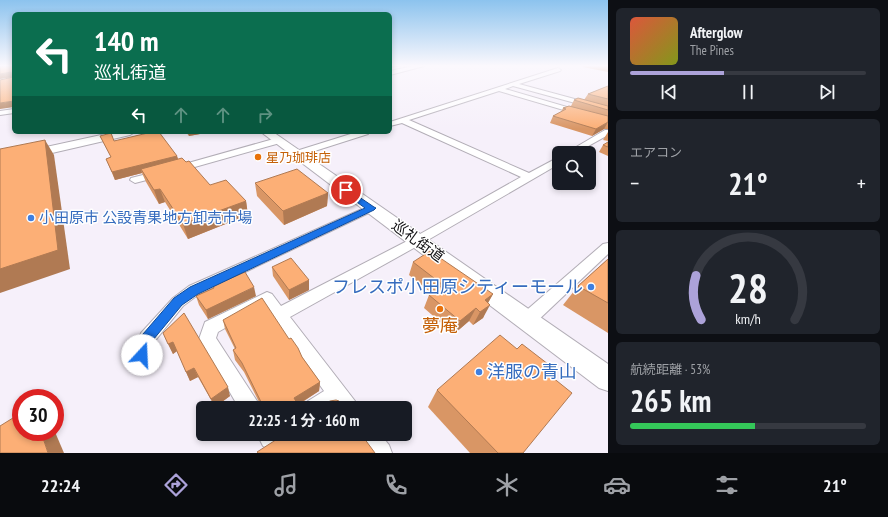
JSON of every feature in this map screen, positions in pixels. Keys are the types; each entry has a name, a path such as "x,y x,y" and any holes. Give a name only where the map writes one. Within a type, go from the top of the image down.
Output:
{"street":[{"path":"392,123 508,87"},
{"path":"522,87 608,110"},
{"path":"549,87 563,91"},
{"path":"499,90 608,121"},
{"path":"0,113 12,111"},
{"path":"402,120 529,177"},
{"path":"583,146 608,132"},
{"path":"0,161 121,134"},
{"path":"296,154 359,134"},
{"path":"135,180 272,136"},
{"name":"巡礼街道","path":"272,136 608,379"},
{"path":"279,315 552,164"},
{"path":"142,355 147,338 178,302 194,290 371,208"},
{"path":"527,320 608,247"},
{"path":"246,401 207,339 211,327 267,298 342,400"},
{"path":"372,441 381,453"}],"building":[{"path":"0,87 12,87 12,101 0,103"},
{"path":"605,87 608,87 608,99 588,94"},
{"path":"578,98 608,106 608,110 574,100"},
{"path":"569,106 608,116 608,122 596,129 553,116 566,109 563,108"},
{"path":"111,134 114,141 144,134 160,134 177,156 112,172 106,159 111,157 100,136"},
{"name":"小田原市 公設青果地方卸売市場","path":"45,140 58,250 0,269 0,149"},
{"path":"608,142 608,147 603,145"},
{"path":"182,158 186,162 189,161 210,185 226,180 246,201 183,224 160,189 154,190 141,169"},
{"path":"297,169 328,193 283,211 255,183"},
{"path":"430,251 493,294 485,300 490,305 480,312 476,308 460,321 429,295 443,285 413,262"},
{"path":"291,258 309,280 289,290 272,267"},
{"path":"608,259 608,303 578,286"},
{"path":"245,272 254,287 206,310 196,296 214,288 213,286"},
{"path":"262,298 289,339 291,338 298,348 302,357 320,382 294,398 296,401 261,401 242,363 233,350 236,348 223,320"},
{"path":"184,313 228,387 211,399 194,368 186,372 173,342 168,344 163,333"},
{"path":"500,335 517,349 522,344 557,371 552,377 572,393 523,453 498,453 437,390"},
{"path":"12,419 12,441 44,441 48,453 0,453 0,426"},
{"path":"274,441 366,441 375,453 258,453 257,452"}],"place":[{"name":"星乃珈琲店","path":"258,157"},
{"name":"小田原市 公設青果地方卸売市場","path":"31,218"},
{"name":"フレスポ小田原シティーモール","path":"591,287"},
{"name":"夢庵","path":"440,309"},
{"name":"洋服の青山","path":"479,372"}],"route":[{"path":"142,355 147,338 178,302 194,290 371,208 346,190"}]}
